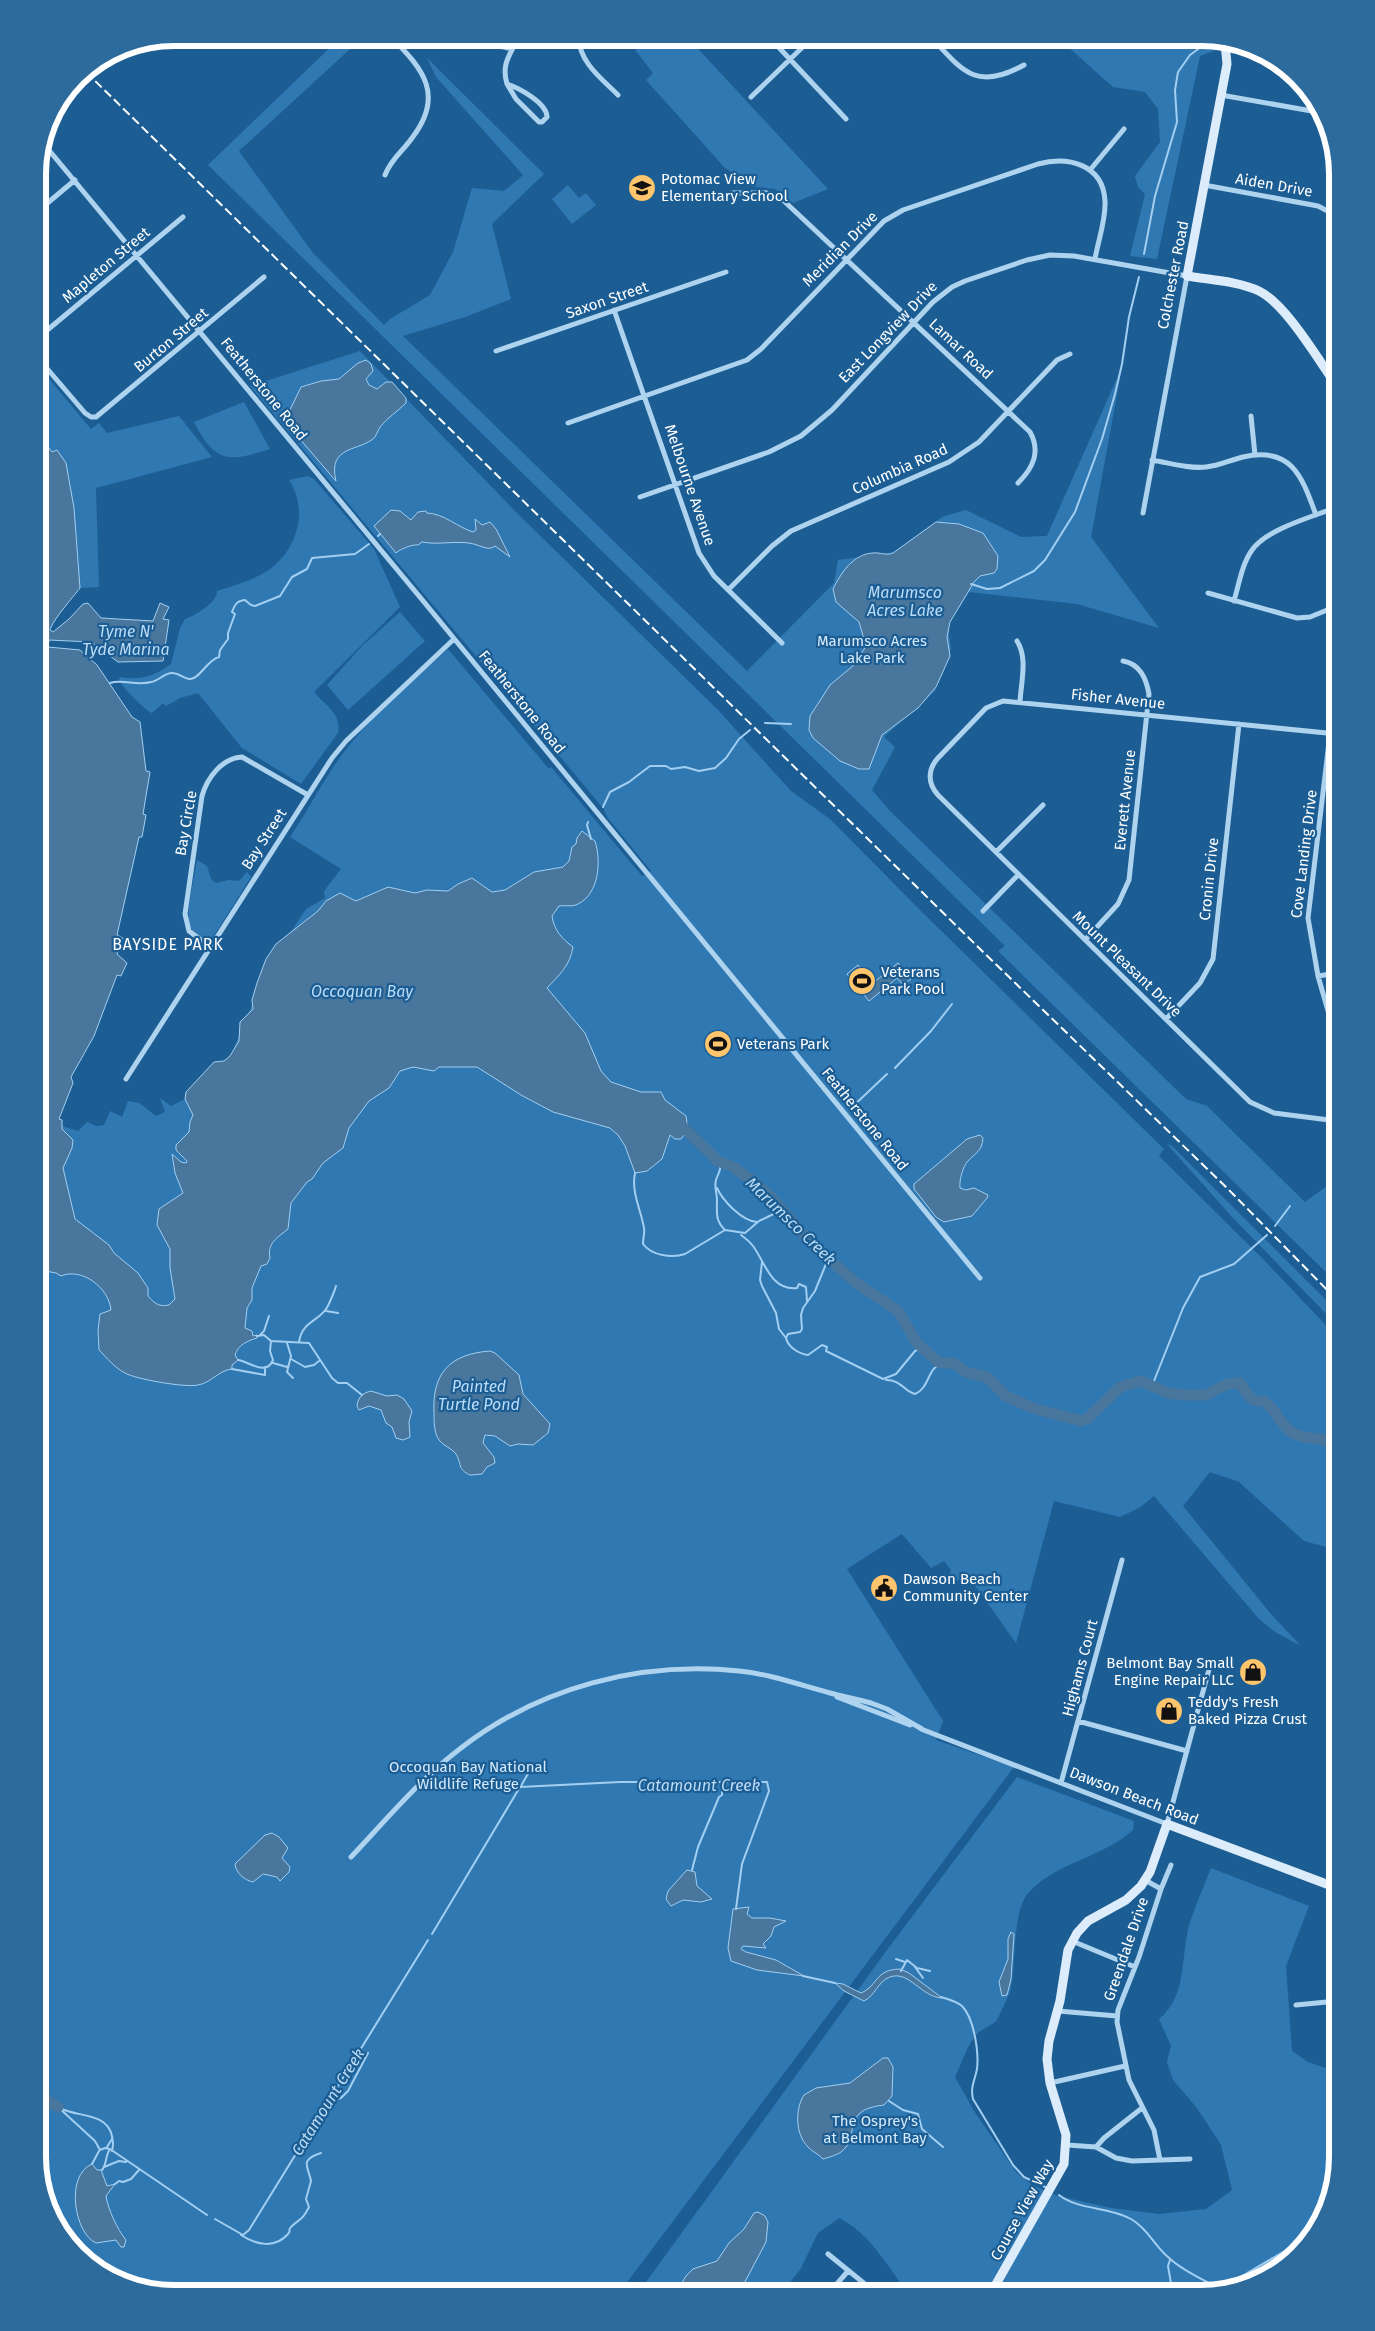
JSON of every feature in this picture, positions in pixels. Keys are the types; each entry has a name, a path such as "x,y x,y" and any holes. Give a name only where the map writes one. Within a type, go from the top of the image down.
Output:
{"street":[{"path":"385,175 391,162 411,140 421,124 428,97 425,78 418,64 400,46"},
{"path":"500,46 512,49"},
{"path":"507,84 526,92 540,106 548,115 544,121 539,122 516,98 507,84 504,70 513,46"},
{"path":"580,46 583,56 618,95"},
{"path":"778,47 846,119"},
{"path":"751,96 803,47"},
{"path":"940,47 957,66 980,77 1003,76 1024,65"},
{"name":"Colchester Road","path":"1143,513 1221,95 1227,56 1226,49"},
{"path":"1221,95 1312,111"},
{"path":"1095,259 1105,201 1101,186 1090,170 1124,129"},
{"name":"Featherstone Road","path":"49,149 201,331 980,1278"},
{"name":"Meridian Drive","path":"568,423 747,360 761,348 879,225 903,210 1048,161 1070,161 1090,170"},
{"path":"47,203 75,180"},
{"name":"Aiden Drive","path":"1204,186 1318,206 1329,212"},
{"name":"Lamar Road","path":"732,193 767,192 779,196 1030,432 1035,444 1034,462 1018,482"},
{"name":"Mapleton Street","path":"47,330 183,217"},
{"name":"East Longview Drive","path":"640,497 769,452 801,436 832,410 936,299 952,287 1026,260 1064,255 1095,259 1249,288 1268,296 1282,310 1329,374"},
{"name":"Saxon Street","path":"496,351 726,272"},
{"name":"Burton Street","path":"47,369 84,413 91,417 100,414 264,277"},
{"name":"Melbourne Avenue","path":"614,310 699,553 714,576 782,643"},
{"name":"Columbia Road","path":"728,590 772,546 791,531 960,456 979,442 1056,360 1070,354"},
{"path":"1252,416 1255,455"},
{"path":"1152,460 1186,466 1207,467 1255,455 1278,457 1295,469 1308,493 1316,515"},
{"path":"1234,601 1248,557 1259,542 1271,534 1329,510"},
{"path":"1208,593 1297,618 1310,617 1329,610"},
{"name":"Bay Street","path":"126,1079 332,758 346,741 454,638"},
{"path":"1017,641 1024,658 1020,702"},
{"name":"Everett Avenue","path":"1085,940 1118,904 1126,889 1149,694 1145,679 1132,662 1123,661"},
{"name":"Fisher Avenue","path":"930,775 938,758 988,706 1003,701 1147,714 1329,734"},
{"name":"Cronin Drive","path":"1166,1019 1200,983 1213,959 1239,724"},
{"name":"Cove Landing Drive","path":"1329,744 1320,835 1308,918 1318,976 1329,1014"},
{"name":"Bay Circle","path":"210,947 189,931 185,914 202,796 209,778 229,760 242,757 308,795"},
{"name":"Mount Pleasant Drive","path":"930,775 936,793 1258,1107 1274,1113 1329,1120"},
{"path":"996,852 1043,805"},
{"path":"983,911 1018,875"},
{"path":"1318,976 1329,974"},
{"name":"Highams Court","path":"1061,1783 1122,1560"},
{"path":"1167,1824 1211,1662"},
{"name":"Dawson Beach Road","path":"351,1857 418,1786 461,1748 510,1716 582,1685 647,1671 707,1669 739,1670 765,1675 884,1708 922,1729 1329,1885"},
{"path":"1078,1721 1187,1751"},
{"name":"Course View Way","path":"996,2285 1064,2164 1067,2145 1065,2127 1050,2082 1047,2051 1058,2011 1065,1961 1072,1941 1088,1921 1126,1900 1145,1880 1167,1824"},
{"name":"Greendale Drive","path":"1160,2160 1157,2138 1133,2090 1125,2066 1117,2028 1117,2016 1160,1889 1171,1865"},
{"name":"Greendale Drive","path":"1145,1880 1160,1889"},
{"path":"1072,1941 1135,1967"},
{"path":"1296,2005 1329,2002"},
{"path":"1058,2011 1117,2016"},
{"path":"1050,2082 1125,2066"},
{"path":"1096,2147 1104,2138 1142,2108"},
{"path":"1067,2145 1096,2147 1125,2160 1190,2159"},
{"path":"828,2254 865,2285"},
{"path":"836,2285 848,2271"}],"green space":[{"name":"Marumsco Acres Lake Park","path":"332,46 353,46 239,151 313,253 384,325 390,319 430,295 453,252 472,188 504,191 523,175 436,77 427,58 544,174 492,224 511,299 465,317 403,336 747,671 834,583 838,560 896,552 942,517 966,510 1021,537 1047,536 1122,367 1091,537 1159,628 1077,604 969,592 948,625 951,649 935,691 884,737 895,747 872,790 890,811 1186,1099 1207,1106 1305,1202 1329,1183 1329,1275 998,951 1005,946 208,165"},
{"path":"636,46 696,47 828,189 793,203 775,189 751,186 724,167 646,80 653,73 636,51"},
{"path":"1068,47 1209,47 1219,49 1200,56 1157,259 1130,256 1145,194 1138,187 1135,176 1160,142 1158,109 1145,92 1113,87"},
{"path":"568,185 579,198 586,193 596,205 572,224 552,199"},
{"name":"Occoquan Bay National Wildlife Refuge","path":"360,351 516,512 718,710 791,791 830,819 1164,1149 1159,1156 1263,1259 1329,1329 1329,1548 1304,1541 1239,1482 1210,1472 1183,1506 1271,1614 1301,1646 1275,1632 1259,1619 1154,1496 1139,1508 1120,1517 1054,1501 1016,1643 971,1580 952,1580 949,1576 951,1570 944,1561 931,1568 902,1534 847,1569 943,1721 936,1740 1014,1767 625,2284 166,2284 149,2282 118,2272 90,2253 78,2241 59,2213 47,2173 46,1225 55,1193 59,1125 78,1131 87,1122 96,1126 104,1125 110,1111 122,1117 128,1101 139,1103 156,1116 165,1112 160,1098 171,1106 185,1099 187,1102 230,1057 276,948 292,930 306,909 325,898 324,891 341,869 290,837 334,766 351,743 385,706 448,649 549,769 551,767 642,876 651,871 607,817 603,808 250,386"},
{"path":"47,377 91,429 99,423 107,433 179,416 212,457 96,488 99,587 80,588 74,508 52,452 47,445"},
{"path":"244,402 270,449 244,456 225,456 209,446 194,422"},
{"path":"308,476 314,479 374,549 400,607 314,692 335,715 339,726 338,733 301,784 242,748 198,693 180,698 166,706 163,703 152,713 134,698 119,680 120,677 141,678 159,672 171,664 180,628 185,619 200,612 210,604 214,600 217,591 247,581 275,565 292,544 299,518 295,492 289,480"},
{"path":"400,612 425,641 348,710 327,685 362,646"},
{"path":"197,860 207,866 211,879 216,883 229,880 239,881 247,872 251,877 210,942 198,936 192,930 188,919"},
{"path":"1167,1144 1172,1146 1329,1303 1329,1317 1233,1218"},
{"name":"The Osprey's at Belmont Bay","path":"1017,1777 1134,1821 1133,1830 1121,1839 1053,1873 1029,1892 1019,1912 1010,1992 997,2020 978,2033 971,2043 955,2077 974,2111 1016,2172 1032,2185 1058,2196 1111,2208 1159,2214 1206,2209 1232,2190 1221,2145 1197,2108 1173,2080 1167,2062 1171,2046 1159,2019 1175,1999 1182,1974 1190,1922 1211,1868 1309,1906 1286,1966 1292,2051 1308,2062 1329,2069 1328,2173 1319,2206 1312,2221 1291,2247 1265,2268 1242,2278 1200,2285 902,2285 869,2242 839,2218 818,2233 800,2270 788,2285 644,2284 887,1950"}],"water":[{"path":"366,360 371,364 373,371 366,379 369,385 377,389 386,382 392,382 406,398 406,403 379,428 375,437 369,442 341,455 336,461 336,481 292,430 288,414 301,387 321,381 339,379 358,363"},
{"name":"Occoquan Bay","path":"47,445 52,452 57,450 66,463 74,508 80,588 50,630 53,632 83,604 88,603 101,618 153,621 160,603 169,607 163,619 169,620 163,661 118,662 91,642 49,640 48,647 80,650 97,665 132,717 140,722 146,771 150,772 143,814 146,815 142,837 139,837 117,935 123,938 117,954 127,963 121,976 117,975 94,1036 71,1077 73,1083 59,1119 62,1120 62,1129 73,1140 72,1148 63,1168 75,1219 109,1245 114,1253 138,1273 148,1288 148,1296 151,1299 162,1306 169,1305 175,1299 170,1268 170,1249 157,1225 159,1209 183,1193 175,1173 172,1154 181,1162 186,1163 187,1161 176,1150 176,1145 189,1132 193,1115 185,1099 186,1092 214,1062 224,1061 230,1056 239,1041 240,1022 253,1009 252,1000 257,983 266,959 276,944 318,911 326,901 340,893 356,901 388,887 415,893 427,890 448,891 472,878 492,892 505,890 534,872 563,867 569,861 572,847 576,844 577,838 582,831 595,841 598,857 597,876 591,892 585,899 576,905 559,906 552,916 559,934 573,947 567,965 547,988 585,1033 601,1071 611,1082 641,1092 661,1092 665,1100 686,1116 688,1130 681,1139 675,1139 670,1135 662,1159 647,1171 635,1173 625,1146 618,1135 610,1128 553,1112 521,1095 477,1067 439,1067 434,1071 413,1067 400,1071 389,1088 369,1101 349,1128 343,1148 323,1163 291,1203 288,1229 271,1245 270,1258 267,1264 261,1266 252,1288 252,1300 247,1308 245,1328 252,1331 253,1336 257,1335 257,1338 246,1342 238,1349 235,1355 238,1360 232,1365 232,1369 203,1384 192,1386 149,1380 125,1373 111,1363 99,1350 98,1330 100,1314 111,1310 105,1294 100,1287 86,1277 77,1274 61,1276 46,1271"},
{"path":"391,510 400,511 411,520 418,512 426,511 473,532 476,530 475,519 482,525 490,522 496,529 510,557 495,546 487,548 463,543 422,542 418,545 403,548 396,553 374,526"},
{"name":"Marumsco Acres Lake","path":"936,522 959,524 983,533 998,556 997,569 994,573 980,576 974,582 950,622 947,637 950,656 936,687 918,708 882,735 869,769 859,769 840,761 813,738 809,730 810,716 830,685 854,665 866,646 859,622 836,602 833,589 848,565 859,557 873,553 893,553"},
{"name":"Veterans Park Pool","path":"898,963 911,979 903,985 897,978 869,1001 847,974 858,965 873,983"},
{"path":"980,1135 983,1138 981,1146 978,1152 964,1166 960,1188 966,1190 974,1188 988,1195 987,1198 972,1216 944,1222 936,1217 914,1189 914,1184 967,1139"},
{"name":"Painted Turtle Pond","path":"490,1351 495,1353 519,1375 523,1394 550,1424 548,1433 533,1445 518,1444 510,1446 495,1436 485,1435 483,1443 494,1457 495,1463 487,1467 482,1474 470,1475 461,1468 454,1452 437,1437 434,1424 434,1399 436,1387 446,1368 464,1356"},
{"path":"371,1391 387,1396 397,1395 404,1399 412,1411 409,1422 410,1437 403,1440 396,1438 392,1427 386,1423 381,1410 369,1406 359,1410 357,1406 360,1398 363,1394"},
{"path":"272,1833 279,1837 288,1848 282,1858 290,1867 289,1872 280,1881 277,1877 263,1874 253,1882 247,1880 241,1876 235,1864 265,1835"},
{"path":"687,1870 695,1872 697,1886 712,1899 701,1902 683,1900 671,1906 666,1899 668,1891"},
{"path":"749,1907 747,1914 752,1918 770,1918 786,1921 774,1927 771,1936 763,1944 766,1948 743,1946 741,1949 776,1960 804,1976 757,1970 731,1961 728,1948 733,1909"},
{"path":"1011,1932 1014,1934 1011,1979 1007,1995 1002,1996 999,1982 1008,1959 1008,1939"},
{"path":"900,1969 909,1973 942,1998 935,1997 909,1980 897,1976 886,1979 864,2001 844,1991 835,1983 843,1984 861,1993 867,1990 885,1972"},
{"path":"883,2058 888,2058 893,2067 892,2096 884,2105 861,2112 853,2125 847,2146 841,2152 823,2159 804,2142 799,2129 799,2107 804,2095 816,2088 850,2083"},
{"path":"92,2164 97,2170 101,2170 107,2186 115,2184 106,2196 113,2219 126,2240 124,2247 121,2247 116,2240 96,2243 88,2237 82,2228 78,2217 76,2191 78,2180 84,2170"},
{"path":"758,2212 765,2216 768,2222 766,2242 743,2285 681,2284 693,2269 717,2261 729,2243 744,2229 754,2213"}],"waterway":[{"path":"1144,254 1155,196 1177,122 1175,90 1178,72 1190,55 1201,47"},
{"path":"971,584 987,589 1000,588 1034,571 1045,560 1075,512 1102,439 1115,394 1122,364 1129,317 1139,277"},
{"path":"110,683 146,683 172,673 188,679 197,676 219,657 220,650 228,639 228,633 235,614 232,612 238,602 245,600 255,606 280,596 292,577 307,569 312,558 355,554 369,544"},
{"path":"765,723 791,724"},
{"path":"603,807 610,792 629,782 650,766 666,766 671,769 685,767 699,771 715,768 726,758 739,739 750,730"},
{"path":"588,822 587,825 591,839"},
{"path":"895,1068 931,1031 952,1004"},
{"path":"850,1109 887,1074"},
{"path":"852,1106 853,1098"},
{"name":"Marumsco Creek","path":"678,1122 718,1161 733,1167 758,1185 772,1198 810,1242 856,1283 898,1311 917,1343 938,1362 955,1364 968,1373 987,1377 1006,1396 1035,1409 1082,1421 1087,1419 1120,1387 1141,1381 1168,1393 1186,1395 1206,1395 1227,1384 1240,1383 1252,1399 1264,1401 1293,1433 1304,1437 1329,1441"},
{"path":"718,1161 720,1169 715,1185 717,1216 725,1230"},
{"path":"635,1173 635,1194 643,1221 643,1244 652,1251 662,1255 674,1256 685,1254 725,1230 745,1233 759,1221 782,1210"},
{"path":"717,1188 734,1210 745,1218 757,1222"},
{"path":"1275,1226 1290,1206"},
{"path":"741,1235 753,1246 770,1274 781,1285 788,1288 797,1288 799,1284 806,1287 807,1301"},
{"path":"1152,1386 1183,1308 1200,1277 1234,1264 1267,1235"},
{"path":"827,1257 815,1291 803,1308 801,1315 802,1329 800,1332 788,1334 786,1338 791,1347 798,1352 808,1355 822,1345 827,1347 826,1351 883,1379 896,1374 915,1351 919,1349 924,1351"},
{"path":"762,1262 760,1280 776,1313 779,1329 786,1338"},
{"path":"299,1342 306,1326 327,1308 336,1286"},
{"path":"326,1311 338,1313"},
{"path":"260,1335 264,1331 269,1316"},
{"path":"257,1336 264,1335 271,1341 309,1343 332,1378 338,1383 347,1383 362,1395"},
{"path":"238,1360 261,1368 270,1365 273,1360 270,1351 271,1341"},
{"path":"287,1343 291,1356 287,1372 293,1378"},
{"path":"291,1359 305,1367 314,1365 319,1361"},
{"path":"273,1363 287,1367 289,1365"},
{"path":"886,1380 896,1382 915,1394 920,1391 934,1369 943,1363"},
{"path":"232,1369 265,1375 265,1367"},
{"path":"521,1786 529,1772 543,1763"},
{"name":"Catamount Creek","path":"432,1934 520,1787 620,1782 767,1782 769,1791 742,1864 736,1909"},
{"path":"692,1870 698,1847 719,1797 722,1795 722,1782"},
{"name":"Catamount Creek","path":"215,2219 243,2235 249,2230 428,1940"},
{"path":"896,1959 905,1962"},
{"path":"901,1971 907,1960 917,1968 930,1971"},
{"path":"915,1967 923,1978"},
{"name":"Catamount Creek","path":"803,1976 835,1983"},
{"name":"Catamount Creek","path":"941,1997 955,2001 962,2006 973,2027 977,2062 972,2087 973,2099 1013,2165 1024,2177 1045,2187"},
{"path":"329,2102 341,2098 348,2091 368,2053"},
{"name":"Catamount Creek","path":"46,2099 58,2107"},
{"path":"889,2101 903,2110 918,2114 922,2129 943,2147"},
{"name":"Catamount Creek","path":"58,2107 95,2141 100,2150 110,2149 207,2215"},
{"path":"62,2109 92,2117 104,2123 112,2136 112,2151"},
{"path":"107,2147 112,2139"},
{"path":"102,2170 110,2149"},
{"path":"92,2164 99,2151"},
{"path":"241,2235 259,2243 271,2244 283,2239 290,2232 291,2227 303,2217 309,2207 306,2199 311,2181 307,2161 321,2153"},
{"path":"104,2167 119,2161 126,2162"},
{"path":"115,2184 119,2181 123,2182 131,2179 139,2170"},
{"name":"Catamount Creek","path":"1059,2195 1076,2204 1113,2212 1131,2219 1142,2227 1173,2262 1210,2284"},
{"name":"Catamount Creek","path":"1236,2279 1290,2248"},
{"path":"1170,2260 1168,2266 1171,2285"}],"railway":[{"path":"91,77 977,946 1228,1189 1329,1292"}],"place":[{"name":"Potomac View Elementary School","path":"642,188"},
{"name":"Veterans Park Pool","path":"862,981"},
{"name":"Veterans Park","path":"718,1044"},
{"name":"Dawson Beach Community Center","path":"884,1588"},
{"name":"Belmont Bay Small Engine Repair LLC","path":"1253,1672"},
{"name":"Teddy's Fresh Baked Pizza Crust","path":"1169,1711"}],"district":[{"name":"BAYSIDE PARK","path":"168,944"}],"water label":[{"name":"Tyme N' Tyde Marina","path":"126,640"}]}
